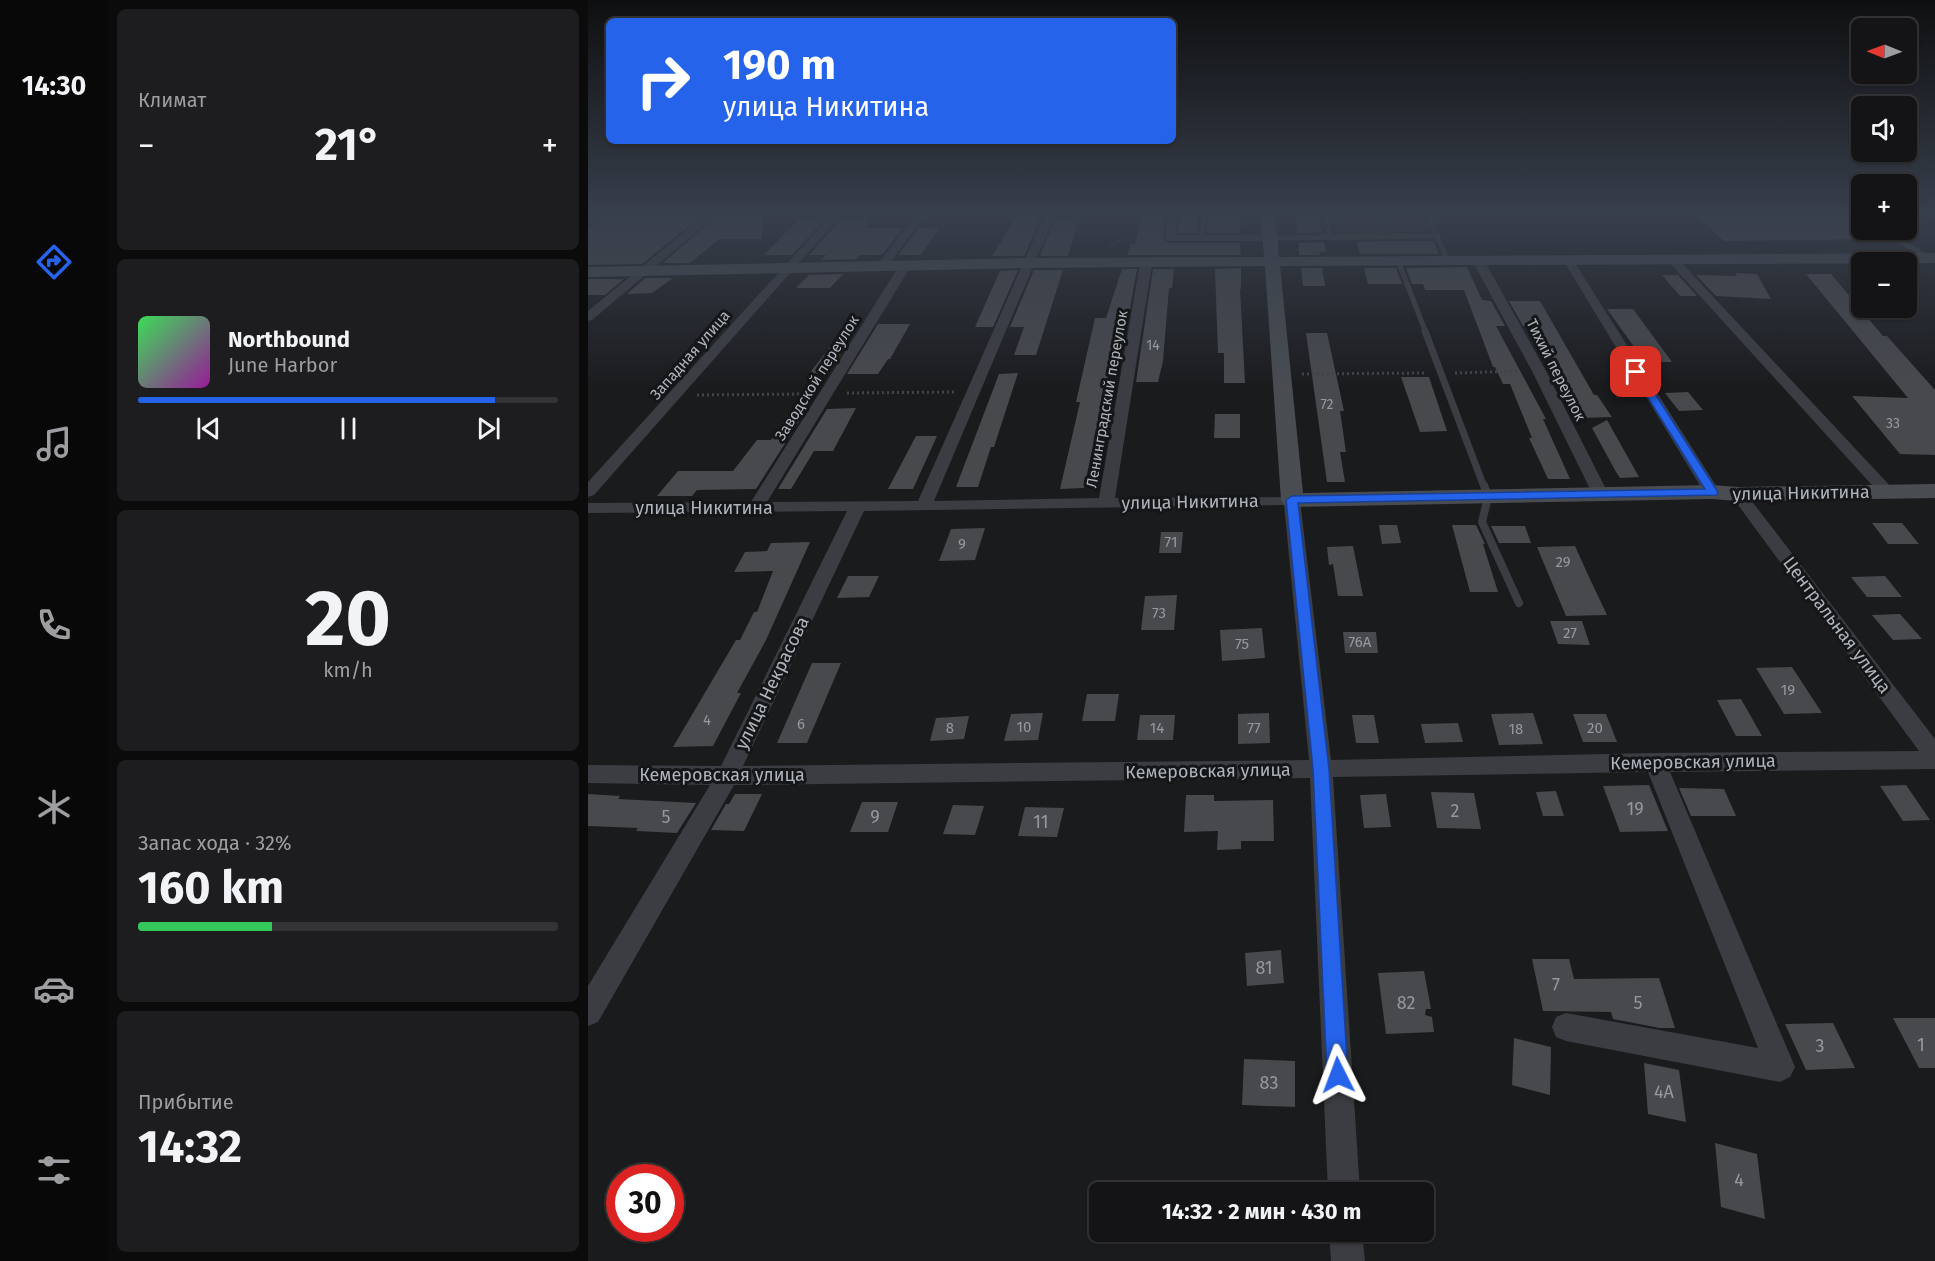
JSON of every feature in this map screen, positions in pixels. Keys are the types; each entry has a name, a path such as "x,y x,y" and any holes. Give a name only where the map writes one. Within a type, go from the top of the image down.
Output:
{"street":[{"path":"588,272 610,271"},
{"path":"588,317 643,271"},
{"name":"Западная улица","path":"588,492 786,271"},
{"name":"Заводской переулок","path":"754,508 828,393 902,271"},
{"path":"924,506 1025,271"},
{"name":"Ленинградский переулок","path":"1106,503 1145,271"},
{"path":"1274,271 1292,500 1321,769 1343,1182"},
{"name":"Тихий переулок","path":"1484,271 1539,371 1601,495"},
{"path":"1575,271 1713,492"},
{"path":"1683,271 1887,492"},
{"name":"улица Никитина","path":"588,508 924,506 1713,492 1738,495 1935,491"},
{"name":"Центральная улица","path":"1738,495 1935,758"},
{"name":"улица Некрасова","path":"588,1012 728,777 858,506"},
{"name":"Кемеровская улица","path":"588,774 728,777 1935,758"},
{"path":"1566,1027 1780,1067 1655,762"},
{"path":"1347,1242 1348,1261"}],"lane":[{"path":"1402,271 1488,497 1482,522 1520,603"}],"path":[{"path":"1283,374 1539,371"}],"building":[{"path":"1000,271 1018,271 993,327 975,327"},
{"path":"1034,271 1063,271 1036,355 1014,355 1024,327 1010,327"},
{"path":"1121,271 1137,271 1126,330 1118,329 1084,488 1060,489 1080,402 1076,402 1095,318 1106,318"},
{"path":"1153,271 1174,271 1172,288 1169,288 1163,361 1158,382 1136,382"},
{"path":"1215,271 1241,271 1245,383 1224,383 1224,353 1218,353"},
{"path":"1301,271 1322,271 1325,286 1303,286"},
{"path":"1365,271 1397,271 1402,284 1368,284"},
{"path":"1407,271 1469,271 1482,300 1491,301 1505,326 1496,326 1546,419 1543,419 1570,479 1548,479 1529,438 1532,438 1510,384 1503,384 1493,367 1464,290 1425,290 1423,284 1412,284"},
{"path":"1735,273 1757,274 1771,299 1716,296 1696,275 1737,276"},
{"path":"843,274 830,288 796,288 809,275"},
{"path":"1806,274 1831,274 1851,298 1851,318 1868,318 1935,390 1935,455 1900,454 1852,396 1908,398"},
{"path":"1662,275 1678,275 1697,296 1680,296"},
{"path":"645,278 673,278 652,293 627,294"},
{"path":"588,279 624,279 605,295 588,295"},
{"path":"1509,301 1540,301 1594,395 1597,395 1612,417 1582,418 1560,374 1562,374 1535,326 1523,326"},
{"path":"1607,309 1633,309 1672,362 1645,362"},
{"path":"878,324 910,324 890,359 878,374 847,374"},
{"path":"847,325 859,325 828,374 809,374"},
{"path":"1306,333 1327,333 1344,411 1340,411 1346,452 1340,452 1345,482 1327,482"},
{"path":"1018,373 994,447 991,447 978,487 956,487 999,374"},
{"path":"1401,377 1429,377 1447,431 1420,432"},
{"path":"1688,392 1703,410 1679,411 1665,393"},
{"path":"856,408 833,451 814,451 791,489 778,489 827,409"},
{"path":"792,409 807,409 756,489 697,490 692,496 657,496 678,471 733,471 757,440 771,440"},
{"path":"1215,414 1240,414 1240,438 1214,438"},
{"path":"1607,420 1639,477 1620,478 1616,472 1592,428"},
{"path":"916,436 937,436 913,489 888,489"},
{"path":"1872,523 1902,523 1919,544 1888,544"},
{"path":"1379,525 1397,525 1401,543 1382,544"},
{"path":"1452,525 1476,525 1485,544 1483,544 1498,592 1470,592"},
{"path":"1491,526 1525,526 1531,543 1499,543"},
{"path":"985,528 975,560 939,561 951,529"},
{"path":"1161,532 1183,532 1181,553 1159,553"},
{"path":"810,542 766,640 737,693 741,693 713,746 673,747 736,640 740,640 754,612 757,612 773,571 734,572 745,552 767,551 771,543"},
{"path":"1353,546 1363,596 1338,596 1333,564 1329,565 1327,547"},
{"path":"1575,546 1607,615 1566,616 1537,547"},
{"path":"848,576 879,576 869,597 837,598"},
{"path":"1885,576 1902,597 1867,597 1851,577"},
{"path":"1177,595 1174,630 1141,630 1145,596"},
{"path":"1900,614 1922,639 1893,640 1872,615"},
{"path":"1550,621 1582,621 1590,645 1558,644"},
{"path":"1262,628 1265,658 1222,661 1220,630"},
{"path":"1343,632 1376,632 1378,653 1345,653"},
{"path":"812,663 841,663 807,743 777,743"},
{"path":"1792,667 1822,713 1784,714 1756,668"},
{"path":"1087,694 1119,694 1115,721 1082,721"},
{"path":"1741,699 1762,736 1736,736 1717,700"},
{"path":"1043,713 1038,740 1004,741 1011,714"},
{"path":"1269,713 1270,743 1238,744 1238,714"},
{"path":"1533,713 1543,744 1499,745 1491,714"},
{"path":"1573,714 1606,714 1617,742 1583,742"},
{"path":"1140,715 1175,715 1173,740 1137,740"},
{"path":"1352,715 1374,715 1379,743 1356,743"},
{"path":"969,716 964,739 930,741 936,718"},
{"path":"1458,723 1463,742 1425,743 1421,724"},
{"path":"1649,785 1668,831 1620,832 1603,786"},
{"path":"1906,785 1930,820 1903,821 1880,786"},
{"path":"1679,788 1724,789 1736,816 1691,816"},
{"path":"1556,791 1564,816 1543,816 1536,792"},
{"path":"1431,792 1474,793 1481,829 1437,828"},
{"path":"588,794 620,796 618,799 696,803 677,833 636,831 638,828 588,826"},
{"path":"735,794 762,794 744,831 711,830 726,804 729,804"},
{"path":"1386,794 1391,827 1364,828 1360,795"},
{"path":"1186,795 1214,795 1214,801 1273,800 1274,841 1241,841 1241,849 1217,850 1218,831 1184,832"},
{"path":"862,802 898,802 888,832 850,832"},
{"path":"953,805 984,806 975,835 943,834"},
{"path":"1025,807 1064,808 1057,837 1018,836"},
{"path":"1281,950 1284,983 1247,986 1245,953"},
{"path":"1532,959 1569,959 1574,979 1659,978 1675,1028 1660,1028 1613,1019 1611,1012 1543,1011"},
{"path":"1424,971 1431,1009 1426,1009 1425,1015 1432,1017 1434,1032 1386,1034 1378,973"},
{"path":"1893,1018 1935,1018 1935,1068 1919,1068"},
{"path":"1833,1023 1855,1068 1806,1070 1785,1024"},
{"path":"1514,1038 1551,1047 1550,1095 1512,1085"},
{"path":"1244,1059 1295,1061 1295,1107 1242,1105"},
{"path":"1644,1063 1679,1070 1686,1122 1648,1114"},
{"path":"1715,1143 1757,1154 1765,1219 1721,1207"}],"route":[{"path":"1338,1075 1321,769 1292,500 1713,492 1636,372"}]}
